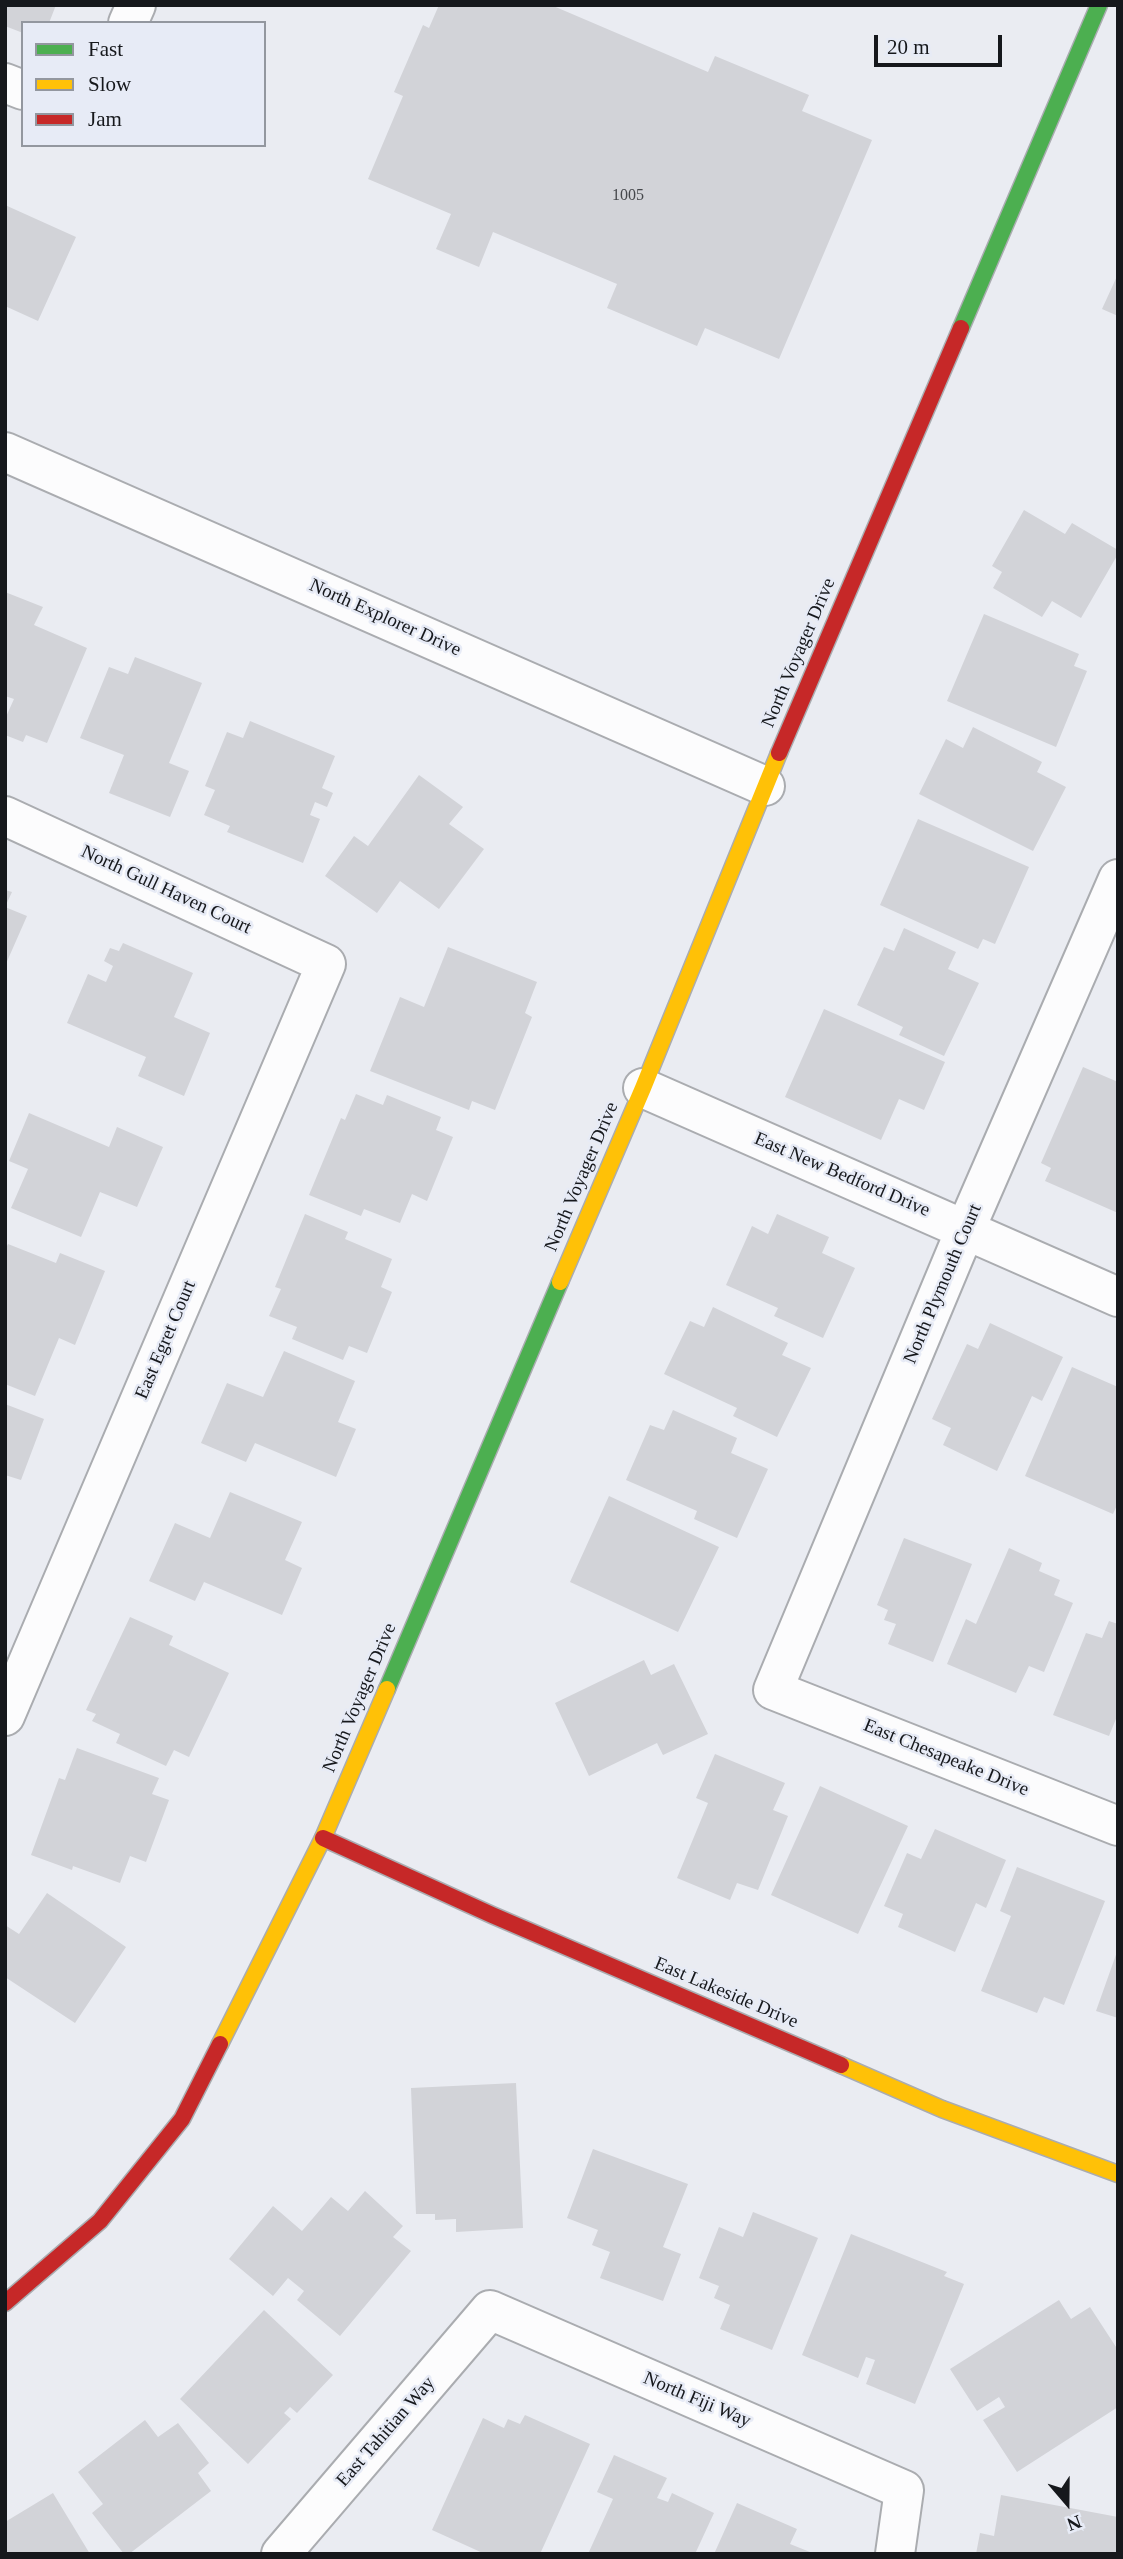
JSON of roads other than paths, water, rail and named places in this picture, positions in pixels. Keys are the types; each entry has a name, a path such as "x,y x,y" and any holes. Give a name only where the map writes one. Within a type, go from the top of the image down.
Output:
{"street":[{"path":"129,21 136,5"},
{"name":"North Voyager Drive","path":"5,2303 100,2221 182,2119 323,1838 643,1088 765,786 1099,5"},
{"name":"North Explorer Drive","path":"5,452 765,786"},
{"name":"North Gull Haven Court","path":"5,816 326,964"},
{"name":"North Plymouth Court","path":"774,1690 966,1228 1118,879"},
{"name":"East Egret Court","path":"5,1716 326,964"},
{"name":"East New Bedford Drive","path":"643,1088 1118,1297"},
{"name":"East Chesapeake Drive","path":"774,1690 1118,1826"},
{"name":"East Lakeside Drive","path":"323,1838 492,1915 942,2109 1118,2174"},
{"name":"North Fiji Way","path":"490,2310 904,2490 895,2554"},
{"name":"East Tahitian Way","path":"281,2554 490,2310"}]}
